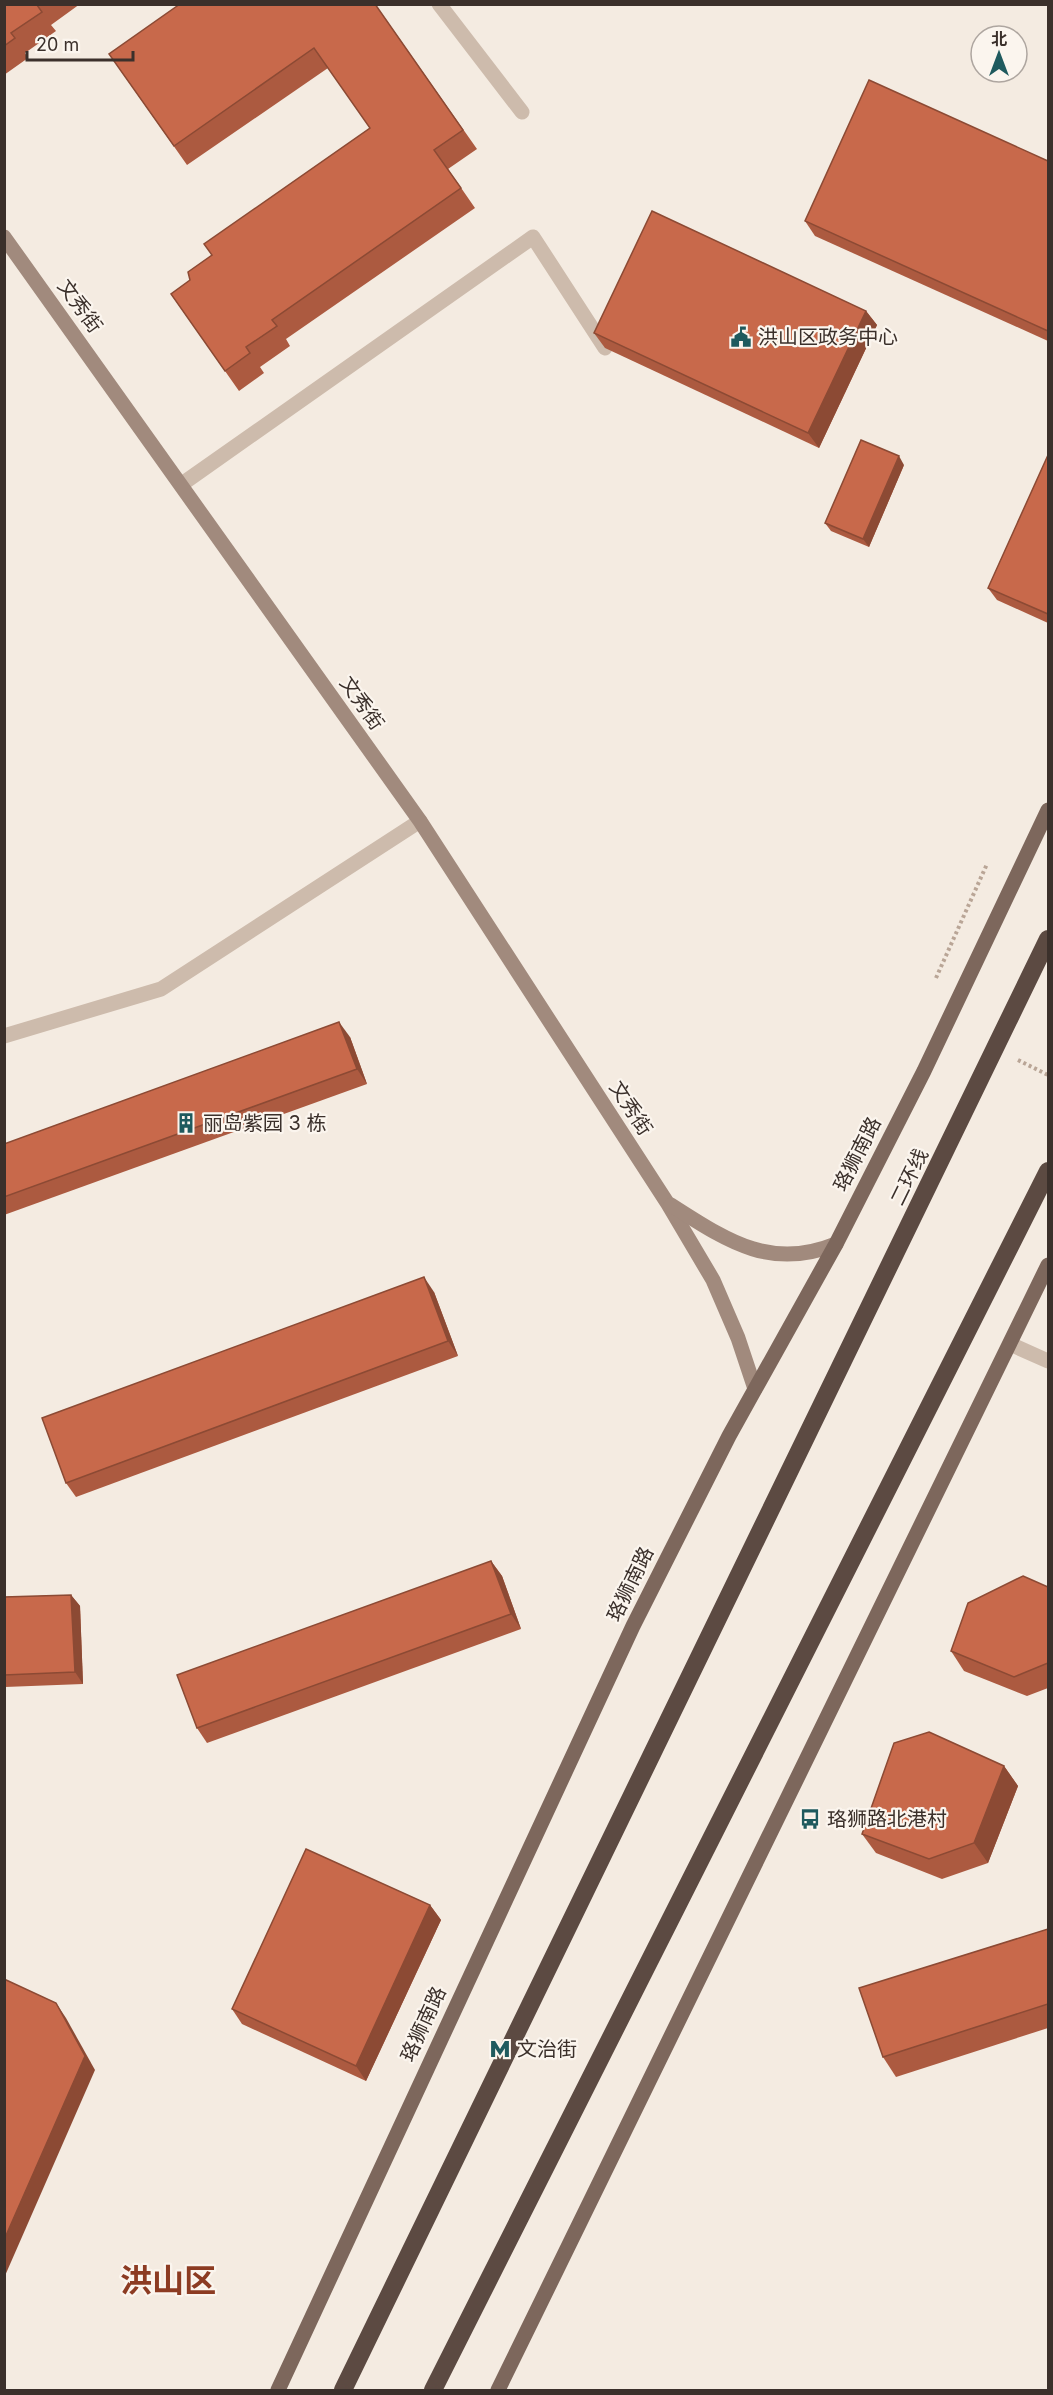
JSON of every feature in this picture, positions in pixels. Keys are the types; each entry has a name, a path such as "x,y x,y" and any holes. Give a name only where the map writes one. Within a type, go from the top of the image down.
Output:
{"highway":[{"name":"二环线","path":"343,2391 1048,939"},
{"path":"432,2391 1048,1172"}],"main road":[{"name":"珞狮南路","path":"278,2391 633,1626 755,1389 836,1244 924,1071 1048,810"},
{"path":"498,2391 1011,1344 1045,1283 1048,1265"}],"street":[{"path":"439,4 522,112"},
{"name":"文秀街","path":"4,237 420,821 668,1204 713,1280 741,1346 755,1389"},
{"path":"182,484 533,237 604,348"},
{"path":"4,1036 161,989 420,821"},
{"name":"文秀街","path":"668,1204 715,1233 755,1251 790,1255 806,1254 836,1244"},
{"path":"1011,1344 1048,1361"}],"building":[{"path":"4,4 38,4 42,12 11,33 15,38 4,46"},
{"path":"180,4 375,4 463,130 434,150 461,188 272,320 277,326 246,347 250,353 225,371 171,294 190,280 188,272 212,255 204,244 370,128 314,48 174,146 109,54"},
{"path":"869,80 1048,161 1048,331 805,221"},
{"name":"洪山区政务中心","path":"652,211 866,311 808,433 594,333"},
{"path":"861,440 899,456 863,539 825,523"},
{"path":"1048,455 1048,614 988,588"},
{"name":"丽岛紫园 3 栋","path":"339,1022 357,1069 4,1197 4,1144"},
{"path":"424,1277 448,1341 66,1483 42,1418"},
{"path":"491,1561 511,1614 197,1728 177,1675"},
{"path":"1023,1576 1048,1587 1048,1663 1014,1677 951,1651 968,1603"},
{"path":"71,1595 75,1672 4,1675 4,1597"},
{"path":"929,1732 1004,1766 974,1843 929,1859 862,1834 894,1743"},
{"path":"306,1849 430,1905 356,2066 232,2009"},
{"path":"1048,1929 1048,2004 883,2057 859,1988"},
{"path":"4,1979 56,2003 85,2056 4,2240"}],"place":[{"name":"洪山区政务中心","path":"741,337"},
{"name":"丽岛紫园 3 栋","path":"186,1123"},
{"name":"珞狮路北港村","path":"810,1819"},
{"name":"文治街","path":"500,2049"}],"district":[{"name":"洪山区","path":"168,2280"}]}
